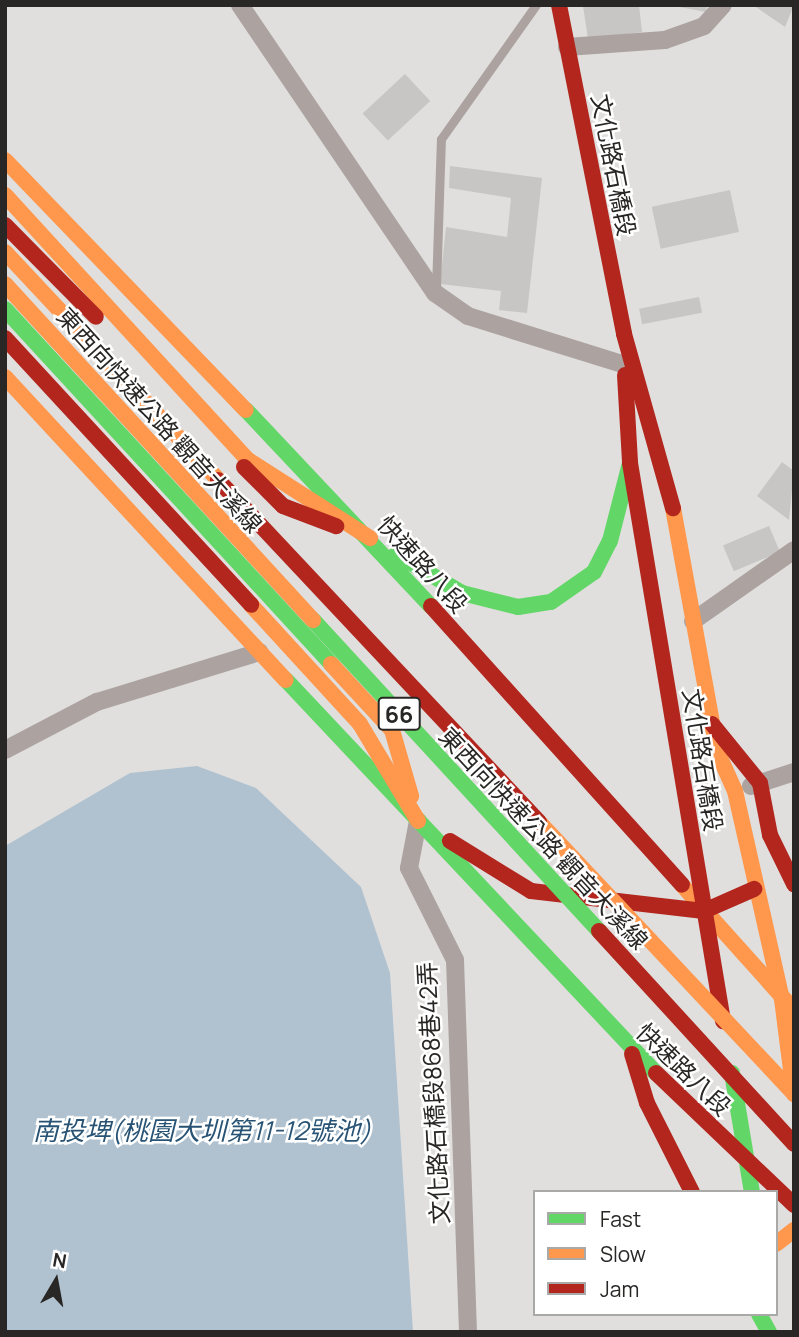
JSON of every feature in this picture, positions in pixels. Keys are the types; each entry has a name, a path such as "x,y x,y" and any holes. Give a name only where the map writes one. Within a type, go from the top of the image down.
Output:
{"main road":[{"name":"文化路石橋段","path":"559,5 624,334 667,477 712,724 735,791 754,888 788,1004 794,1094"},
{"name":"快速路八段","path":"5,160 370,538 788,1004"},
{"path":"5,195 248,460 462,593 518,607 551,602 594,572 610,541 630,463"},
{"path":"5,225 283,506 370,538"},
{"name":"東西向快速公路 觀音大溪線","path":"5,252 794,1094"},
{"name":"東西向快速公路 觀音大溪線","path":"5,284 794,1144"},
{"name":"66","path":"5,309 392,730 418,821 531,891 704,911"},
{"name":"文化路石橋段","path":"624,334 630,463 752,1190"},
{"path":"5,338 360,724 418,821"},
{"name":"快速路八段","path":"5,377 631,1050 778,1190"},
{"path":"712,724 760,783 770,835 794,884"},
{"path":"704,911 754,888"},
{"path":"631,1050 647,1103 691,1190"},
{"name":"快速路八段","path":"778,1190 794,1205"},
{"path":"778,1242 794,1230"},
{"path":"761,1316 769,1332"}],"street":[{"path":"240,5 435,293 468,316 625,365"},
{"path":"567,47 666,40 704,26 723,5"},
{"path":"693,621 794,550"},
{"path":"5,750 97,702 260,652"},
{"path":"735,791 794,772"},
{"name":"文化路石橋段868巷42弄","path":"418,821 409,868 455,960 468,1332"}],"lane":[{"path":"435,293 441,139 536,5"}],"water":[{"name":"南投埤(桃園大圳第11-12號池)","path":"197,766 256,788 361,887 390,973 413,1332 5,1332 5,846 130,773"}],"building":[{"path":"639,5 642,32 588,39 583,6"},
{"path":"669,5 707,5 706,12"},
{"path":"757,5 794,5 785,27 756,7"},
{"path":"405,74 430,101 388,141 363,114"},
{"path":"450,166 542,178 527,313 499,310 501,291 440,284 446,227 507,237 511,198 449,188"},
{"path":"730,190 739,232 661,249 652,207"},
{"path":"699,297 702,313 642,324 639,309"},
{"path":"782,462 794,471 789,520 757,496"},
{"path":"769,526 780,552 734,571 723,546"}],"traffic: fast":[{"path":"5,309 331,664"},
{"path":"246,410 431,606"},
{"path":"396,554 462,593 518,607 551,602 594,572 610,541 630,463"},
{"path":"313,620 599,931"},
{"path":"286,680 656,1073"},
{"path":"732,1073 752,1190"},
{"path":"760,1316 769,1332"}],"traffic: slow":[{"path":"5,160 246,410"},
{"path":"5,195 248,460 370,538"},
{"path":"5,252 218,480"},
{"path":"5,284 313,620"},
{"path":"5,377 286,680"},
{"path":"673,508 717,751 735,791 782,999 794,1094"},
{"path":"251,605 360,724 418,821"},
{"path":"331,664 392,730 411,796"},
{"path":"539,822 794,1094"},
{"path":"682,885 794,1010"},
{"path":"778,1242 794,1230"}],"traffic: jam":[{"path":"559,5 624,334 673,508"},
{"path":"5,225 96,317"},
{"path":"5,338 251,605"},
{"path":"625,375 630,463 723,1021"},
{"path":"244,467 283,506 336,526"},
{"path":"218,480 539,822"},
{"path":"431,606 682,885"},
{"path":"712,724 760,783 770,835 794,884"},
{"path":"450,841 531,891 704,911 754,889"},
{"path":"599,931 794,1144"},
{"path":"632,1054 647,1103 691,1190"},
{"path":"656,1073 794,1205"}]}
